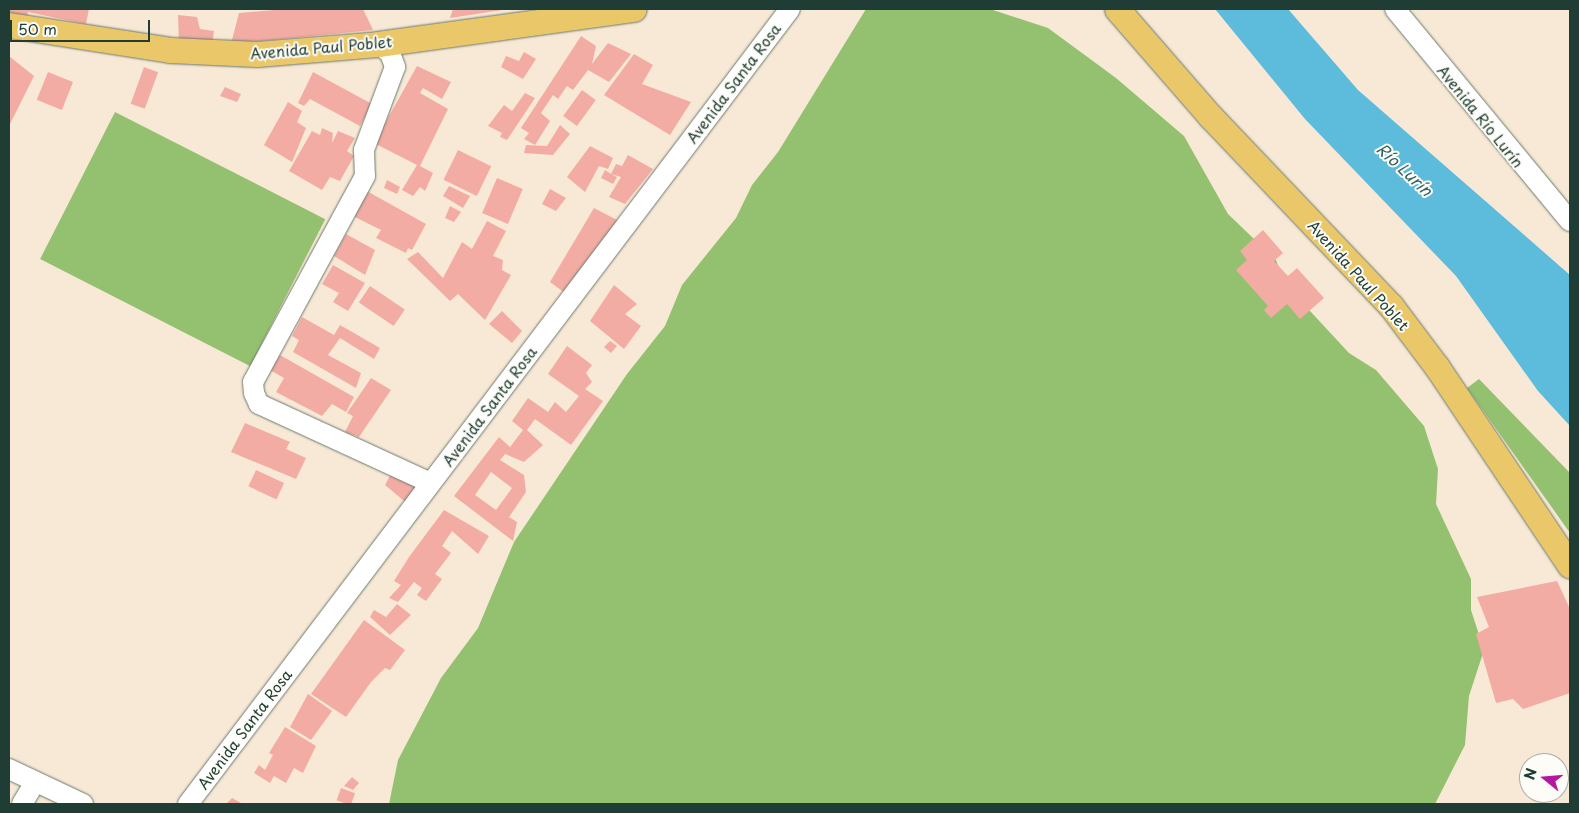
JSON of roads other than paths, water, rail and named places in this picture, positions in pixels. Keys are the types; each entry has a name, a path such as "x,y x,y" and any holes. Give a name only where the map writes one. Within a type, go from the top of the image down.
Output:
{"main road":[{"name":"Avenida Paul Poblet","path":"9,25 170,50 257,54 378,44 634,9"},
{"name":"Avenida Paul Poblet","path":"1117,9 1211,117 1391,306 1570,566"}],"street":[{"name":"Avenida Santa Rosa","path":"188,804 790,9"},
{"name":"Avenida Río Lurín","path":"1395,9 1570,221"},
{"path":"378,44 390,53 395,67 364,150 365,176 253,382 254,393 260,404 431,483"},
{"path":"9,769 83,804"},
{"path":"22,804 35,782"}],"water":[{"name":"Río Lurín","path":"1215,9 1288,9 1358,90 1570,275 1570,426 1538,391 1456,276 1305,119"}]}
